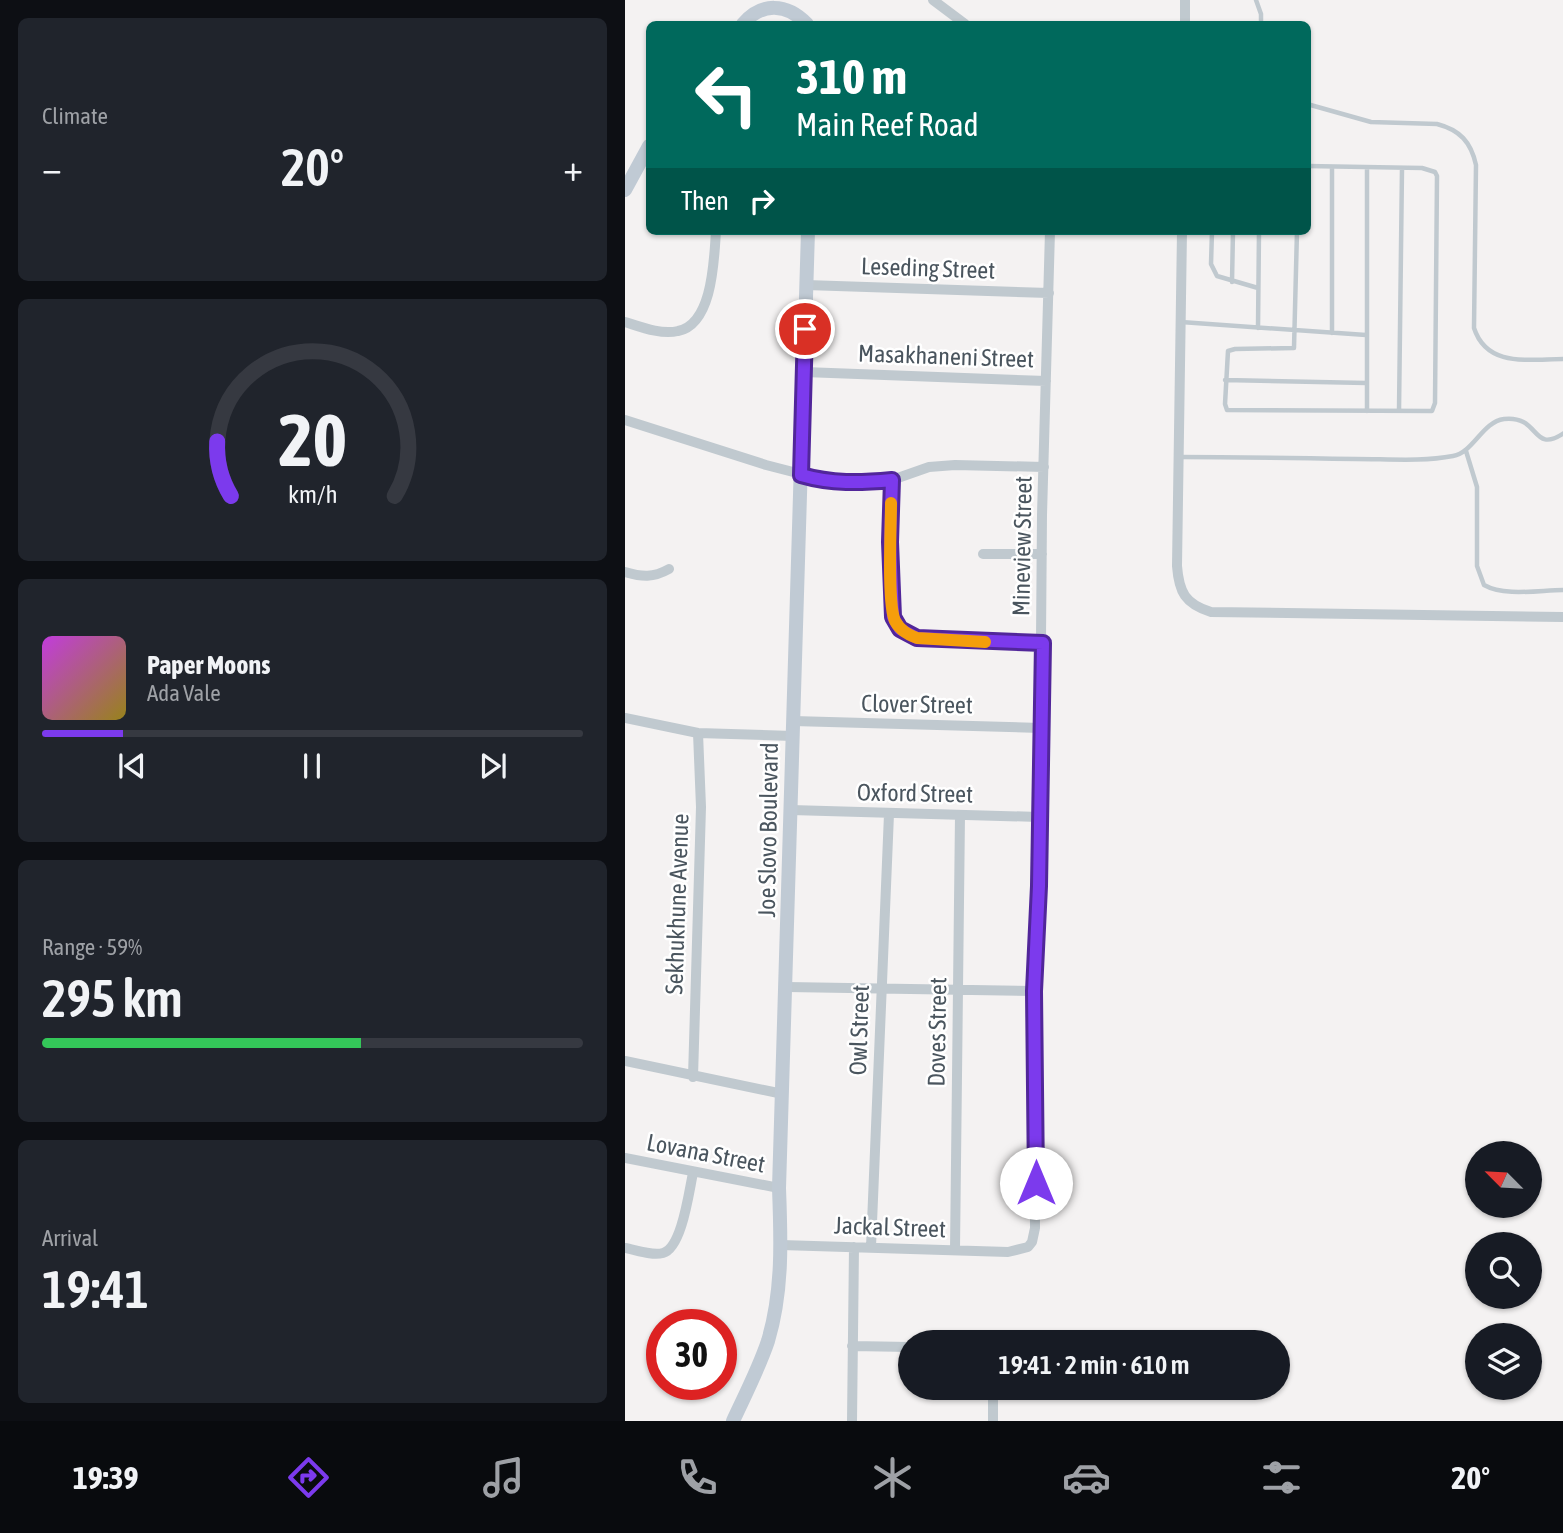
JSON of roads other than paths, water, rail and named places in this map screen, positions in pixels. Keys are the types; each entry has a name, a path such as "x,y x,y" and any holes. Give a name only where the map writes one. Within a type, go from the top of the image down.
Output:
{"street":[{"path":"932,0 961,21"},
{"path":"1185,0 1185,21"},
{"path":"746,21 754,12 773,8 804,21"},
{"path":"625,190 646,152"},
{"path":"625,322 661,331 679,331 693,323 704,307 716,235"},
{"name":"Joe Slovo Boulevard","path":"733,1421 764,1353 771,1329 781,1245 779,1188 808,235"},
{"name":"Mineview Street","path":"997,1251 1019,1251 1028,1247 1035,1228 1034,991 1039,886 1042,554 1050,235"},
{"path":"1182,235 1178,583 1185,599 1196,607 1211,612 1231,613 1563,617"},
{"name":"Leseding Street","path":"806,285 1049,293"},
{"name":"Masakhaneni Street","path":"804,372 1046,381"},
{"path":"625,420 801,475 832,482 892,480 929,467 955,465 1044,467"},
{"path":"892,480 892,600 893,617 900,629 917,638 1043,643"},
{"path":"983,554 1042,554"},
{"path":"625,572 647,577 656,576 669,569"},
{"name":"Clover Street","path":"625,718 698,733 793,728 1041,728"},
{"name":"Sekhukhune Avenue","path":"693,1077 701,807 698,733"},
{"name":"Oxford Street","path":"791,810 1039,817"},
{"name":"Owl Street","path":"871,1247 889,814"},
{"name":"Doves Street","path":"955,1250 960,815"},
{"path":"787,987 1034,991"},
{"path":"625,1061 783,1094"},
{"name":"Lovana Street","path":"625,1158 779,1188"},
{"path":"625,1248 659,1254 669,1251 678,1237 693,1173"},
{"name":"Jackal Street","path":"781,1245 997,1251"},
{"path":"852,1421 854,1247"},
{"path":"852,1346 898,1347"},
{"path":"993,1400 993,1421"}],"lane":[{"path":"1256,0 1261,21"},
{"path":"1311,105 1372,122 1447,126 1466,138 1476,165 1474,328 1477,336 1483,346 1497,356 1507,359 1563,359"},
{"path":"1298,235 1294,348 1228,351 1225,380 1227,410 1432,411 1436,376 1437,176 1428,169 1311,166"},
{"path":"1332,167 1333,333"},
{"path":"1399,411 1402,167"},
{"path":"1367,168 1367,411"},
{"path":"1212,235 1213,271 1232,282 1258,288"},
{"path":"1232,282 1233,235"},
{"path":"1258,328 1259,235"},
{"path":"1180,322 1366,335"},
{"path":"1225,380 1366,383"},
{"path":"1178,457 1407,459 1454,456 1466,451 1500,419 1519,418 1529,424 1540,438 1546,440 1554,439 1563,433"},
{"path":"1466,451 1477,487 1477,566 1484,585 1490,589 1512,591 1563,590"}]}
